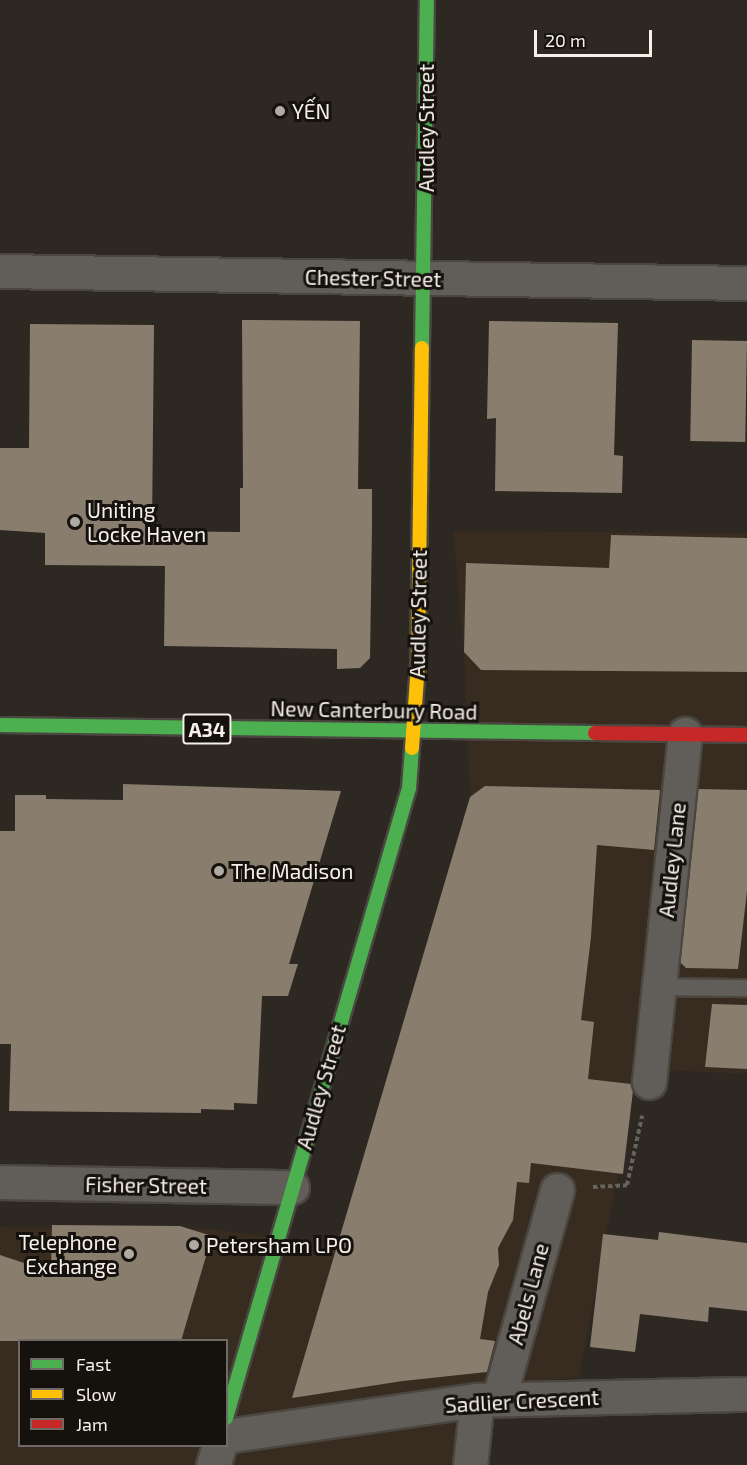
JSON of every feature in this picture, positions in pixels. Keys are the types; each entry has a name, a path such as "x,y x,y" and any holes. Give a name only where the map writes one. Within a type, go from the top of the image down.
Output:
{"main road":[{"name":"Audley Street","path":"228,1411 409,788 418,664 427,0"},
{"name":"New Canterbury Road","path":"0,725 747,735"}],"street":[{"name":"Chester Street","path":"0,271 747,283"},
{"name":"Audley Lane","path":"649,1082 685,734"},
{"name":"Fisher Street","path":"0,1182 292,1187"},
{"name":"Abels Lane","path":"470,1465 488,1399 557,1190"},
{"name":"Sadlier Crescent","path":"228,1436 488,1399 747,1394"},
{"path":"213,1465 219,1447"}],"lane":[{"path":"660,987 747,988"}],"path":[{"path":"557,1190 627,1185 649,1082"}],"shaded area":[{"path":"453,531 747,533 747,1074 638,1069 579,1377 459,1389 453,1465 0,1465 0,1227 213,1229 337,1247 470,797 464,652"}],"building":[{"path":"242,320 360,321 358,489 372,489 372,528 370,658 360,668 337,669 337,649 164,646 165,566 45,565 45,533 0,530 0,448 29,448 30,324 154,325 152,531 240,532 240,488 243,488"},
{"path":"489,321 618,323 614,455 623,456 622,493 495,491 496,418 487,419"},
{"path":"692,340 747,341 745,442 690,441"},
{"path":"611,535 747,538 747,672 481,670 464,652 466,563 609,568"},
{"path":"123,784 341,791 289,964 298,964 288,996 262,996 257,1104 234,1103 234,1110 201,1109 201,1113 9,1111 11,1044 0,1044 0,831 15,831 15,795 46,795 46,799 123,800"},
{"path":"485,786 660,790 654,850 597,845 591,937 581,1020 594,1022 588,1079 631,1084 633,1091 623,1174 531,1163 529,1183 517,1182 513,1220 498,1248 499,1265 488,1292 480,1339 495,1341 487,1372 403,1381 292,1398 470,797"},
{"path":"698,789 747,790 747,891 738,969 686,968 680,962"},
{"path":"712,1004 747,1005 747,1069 705,1067"},
{"path":"52,1225 180,1226 212,1236 182,1339 18,1339 18,1341 0,1341 0,1255 51,1272"},
{"path":"659,1232 747,1243 747,1311 709,1307 708,1322 640,1314 635,1352 590,1347 603,1234 658,1240"}],"traffic: fast":[{"path":"422,348 427,0"},
{"path":"0,725 595,733"},
{"path":"228,1411 409,788 412,748"}],"traffic: slow":[{"path":"412,748 418,664 422,348"}],"traffic: jam":[{"path":"595,733 747,735"}],"place":[{"name":"YẾN","path":"280,111"},
{"name":"Uniting Locke Haven","path":"75,522"},
{"name":"The Madison","path":"219,871"},
{"name":"Petersham LPO","path":"194,1245"},
{"name":"Telephone Exchange","path":"129,1254"}]}
